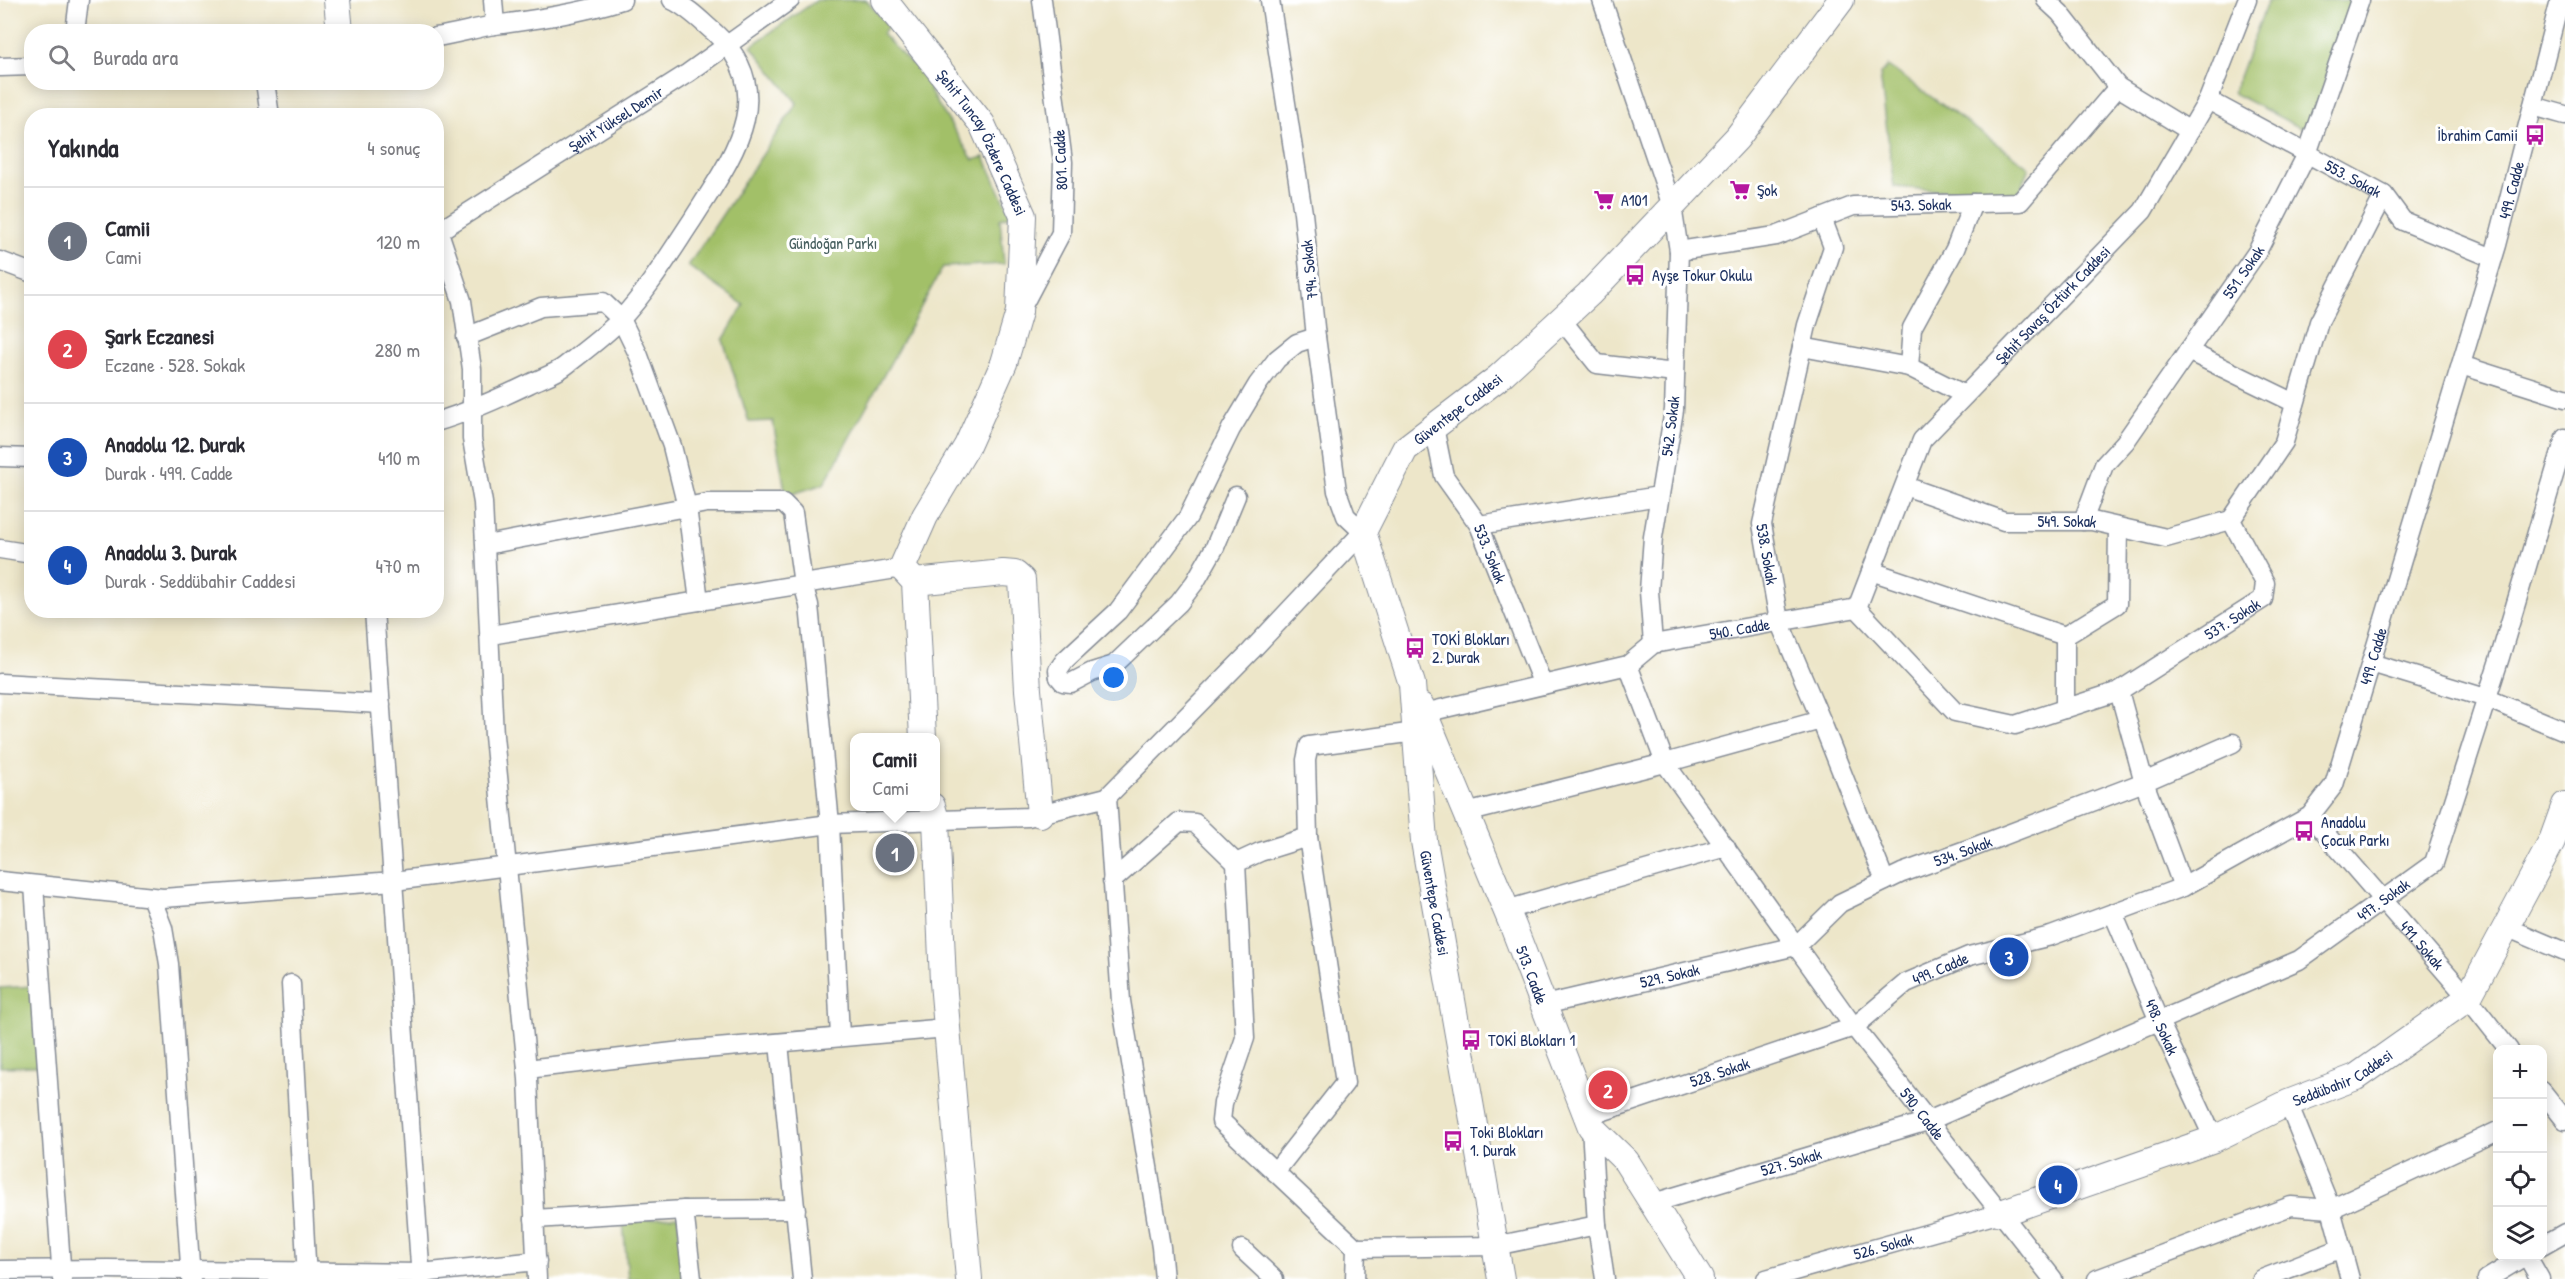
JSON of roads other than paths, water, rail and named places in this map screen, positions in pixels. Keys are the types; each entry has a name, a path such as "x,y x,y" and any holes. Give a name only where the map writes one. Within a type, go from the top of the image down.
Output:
{"street":[{"path":"76,24 80,0"},
{"path":"337,0 339,24"},
{"path":"493,0 495,25"},
{"path":"444,35 588,11 622,0"},
{"path":"444,420 472,411 563,368 621,319 663,264 734,154 743,133 747,113 746,89 741,67 729,45 683,5 672,0"},
{"name":"Şehit Yüksel Demir","path":"444,228 729,45 790,0"},
{"name":"Şehit Tuncay Özdere Caddesi","path":"884,0 982,124 1023,216 1019,312 1004,363 967,446 925,516 908,575"},
{"name":"801. Cadde","path":"1019,312 1061,233 1063,162 1042,0"},
{"name":"794. Sokak","path":"1270,0 1303,213 1316,337 1337,491 1347,516 1363,532"},
{"name":"542. Sokak","path":"1602,0 1672,206 1678,251 1674,410 1653,537 1649,591 1653,645"},
{"name":"Güventepe Caddesi","path":"1363,532 1405,449 1498,378 1589,294 1737,138 1841,0"},
{"path":"2046,0 2060,13 2118,87 2190,131"},
{"name":"Şehit Savaş Öztürk Caddesi","path":"1857,608 1922,440 2143,211 2208,100 2247,0"},
{"name":"551. Sokak","path":"2084,521 2104,465 2125,442 2257,252 2307,154 2360,0"},
{"name":"499. Cadde","path":"1854,1027 1906,983 1969,956 2051,936 2183,887 2310,816 2334,785 2493,258 2558,1"},
{"path":"0,67 24,66"},
{"name":"543. Sokak","path":"1678,251 1776,236 1853,206 2020,202 2118,87"},
{"path":"267,90 269,108"},
{"name":"553. Sokak","path":"2208,100 2384,195 2403,221 2493,258"},
{"path":"2533,106 2565,115"},
{"path":"2231,520 2284,442 2319,322 2384,195"},
{"path":"1909,367 1912,328 1955,249 1973,203"},
{"name":"538. Sokak","path":"1822,218 1833,247 1802,347 1762,524 1779,621 1885,881"},
{"path":"0,1270 61,1274 421,1276 537,1270 527,1069 494,736 483,503 472,439 472,369 462,301 444,249"},
{"path":"0,261 24,270"},
{"path":"466,337 542,307 603,302 621,319 639,356 672,446 687,507 699,601"},
{"path":"1562,319 1597,364 1675,373"},
{"path":"1236,496 1215,547 1196,582 1179,603 1114,665 1092,672 1071,683 1063,682 1058,670 1065,660 1118,611 1188,517 1231,429 1258,384 1286,350 1297,343 1316,337"},
{"path":"1802,347 1909,367 1965,395"},
{"path":"2188,351 2295,404"},
{"path":"2461,365 2565,398"},
{"name":"533. Sokak","path":"1434,427 1444,476 1479,525 1543,685"},
{"name":"497. Sokak","path":"1928,1121 2300,960 2434,863 2565,438"},
{"path":"0,457 24,458"},
{"name":"549. Sokak","path":"1905,486 2004,521 2084,521 2118,526 2166,538 2231,520"},
{"path":"1479,525 1659,496"},
{"path":"486,545 706,503 783,503 793,513 803,584 809,605 830,824 840,1037"},
{"name":"537. Sokak","path":"1857,608 1955,712 2015,725 2119,691 2263,598 2265,583 2231,520"},
{"path":"1871,572 2065,636 2117,604 2118,526"},
{"path":"0,881 151,897 174,897 394,881 830,824 934,813 1028,817 1040,814 1107,796 1251,651 1363,532"},
{"name":"513. Cadde","path":"1363,532 1412,684 1420,723 1466,813 1589,1122 1626,1161 1700,1279"},
{"path":"0,549 24,553"},
{"path":"490,635 803,584 908,575 1015,574 1020,577 1040,814"},
{"path":"908,575 923,733"},
{"name":"540. Cadde","path":"1628,665 1653,645 1857,608"},
{"path":"375,618 421,1276"},
{"path":"2065,636 2065,709"},
{"path":"2371,663 2486,698 2565,731"},
{"path":"1275,1172 1345,1083 1308,837 1306,760 1309,746 1420,723 1543,685 1628,665"},
{"name":"590. Cadde","path":"1628,665 1665,763 1854,1027 2053,1279"},
{"path":"1028,690 1059,677"},
{"path":"0,683 381,705"},
{"path":"2119,691 2144,782 2183,887"},
{"path":"1466,813 1665,763 1821,720"},
{"name":"Güventepe Caddesi","path":"1420,723 1424,841 1501,1279"},
{"name":"534. Sokak","path":"1796,946 1840,903 1885,881 2144,782 2234,743"},
{"path":"1107,796 1121,1001 1164,1279"},
{"name":"Seddübahir Caddesi","path":"2001,1213 2214,1139 2288,1103 2356,1077 2468,998 2552,841 2565,805"},
{"path":"934,813 947,1028 969,1279"},
{"name":"491. Sokak","path":"2310,816 2506,1045"},
{"path":"1112,881 1179,822 1195,823 1236,863 1245,1038 1223,1103 1221,1121 1356,1248 1495,1246 1597,1226"},
{"path":"1236,863 1260,852 1308,837"},
{"path":"1506,910 1726,847"},
{"path":"34,885 61,1274"},
{"path":"151,897 163,928 169,964 191,1274"},
{"name":"498. Sokak","path":"2113,913 2159,1021 2214,1139"},
{"path":"2506,927 2565,952"},
{"name":"529. Sokak","path":"1544,1005 1796,946"},
{"path":"291,984 307,1275"},
{"name":"528. Sokak","path":"1589,1122 1854,1027"},
{"path":"527,1069 682,1051 947,1028"},
{"path":"779,1043 802,1279"},
{"path":"2288,1103 2331,1209 2350,1279"},
{"path":"2547,1103 2565,1120"},
{"name":"527. Sokak","path":"1653,1203 1928,1121"},
{"path":"1589,1122 1597,1226 1605,1279"},
{"path":"2097,1279 2291,1206 2331,1209 2493,1133"},
{"path":"534,1219 684,1210 796,1209"},
{"path":"684,1210 692,1279"},
{"name":"526. Sokak","path":"1766,1279 2001,1213"},
{"path":"2547,1243 2565,1233"},
{"path":"1355,1279 1356,1248"},
{"path":"2262,1279 2342,1248"},
{"path":"1242,1249 1274,1279"},
{"path":"2487,1279 2519,1261"},
{"path":"2529,1261 2540,1279"}],"place":[{"name":"İbrahim Camii","path":"2535,135"},
{"name":"Şok","path":"1740,190"},
{"name":"A101","path":"1604,200"},
{"name":"Ayşe Tokur Okulu","path":"1635,275"},
{"name":"TOKİ Blokları 2. Durak","path":"1415,648"},
{"name":"Anadolu Çocuk Parkı","path":"2304,831"},
{"name":"Camii","path":"895,853"},
{"name":"Anadolu 12. Durak","path":"2009,957"},
{"name":"TOKİ Blokları 1","path":"1471,1040"},
{"name":"Şark Eczanesi","path":"1608,1090"},
{"name":"Toki Blokları 1. Durak","path":"1453,1141"},
{"name":"Anadolu 3. Durak","path":"2058,1185"}],"park label":[{"name":"Gündoğan Parkı","path":"833,243"}]}
